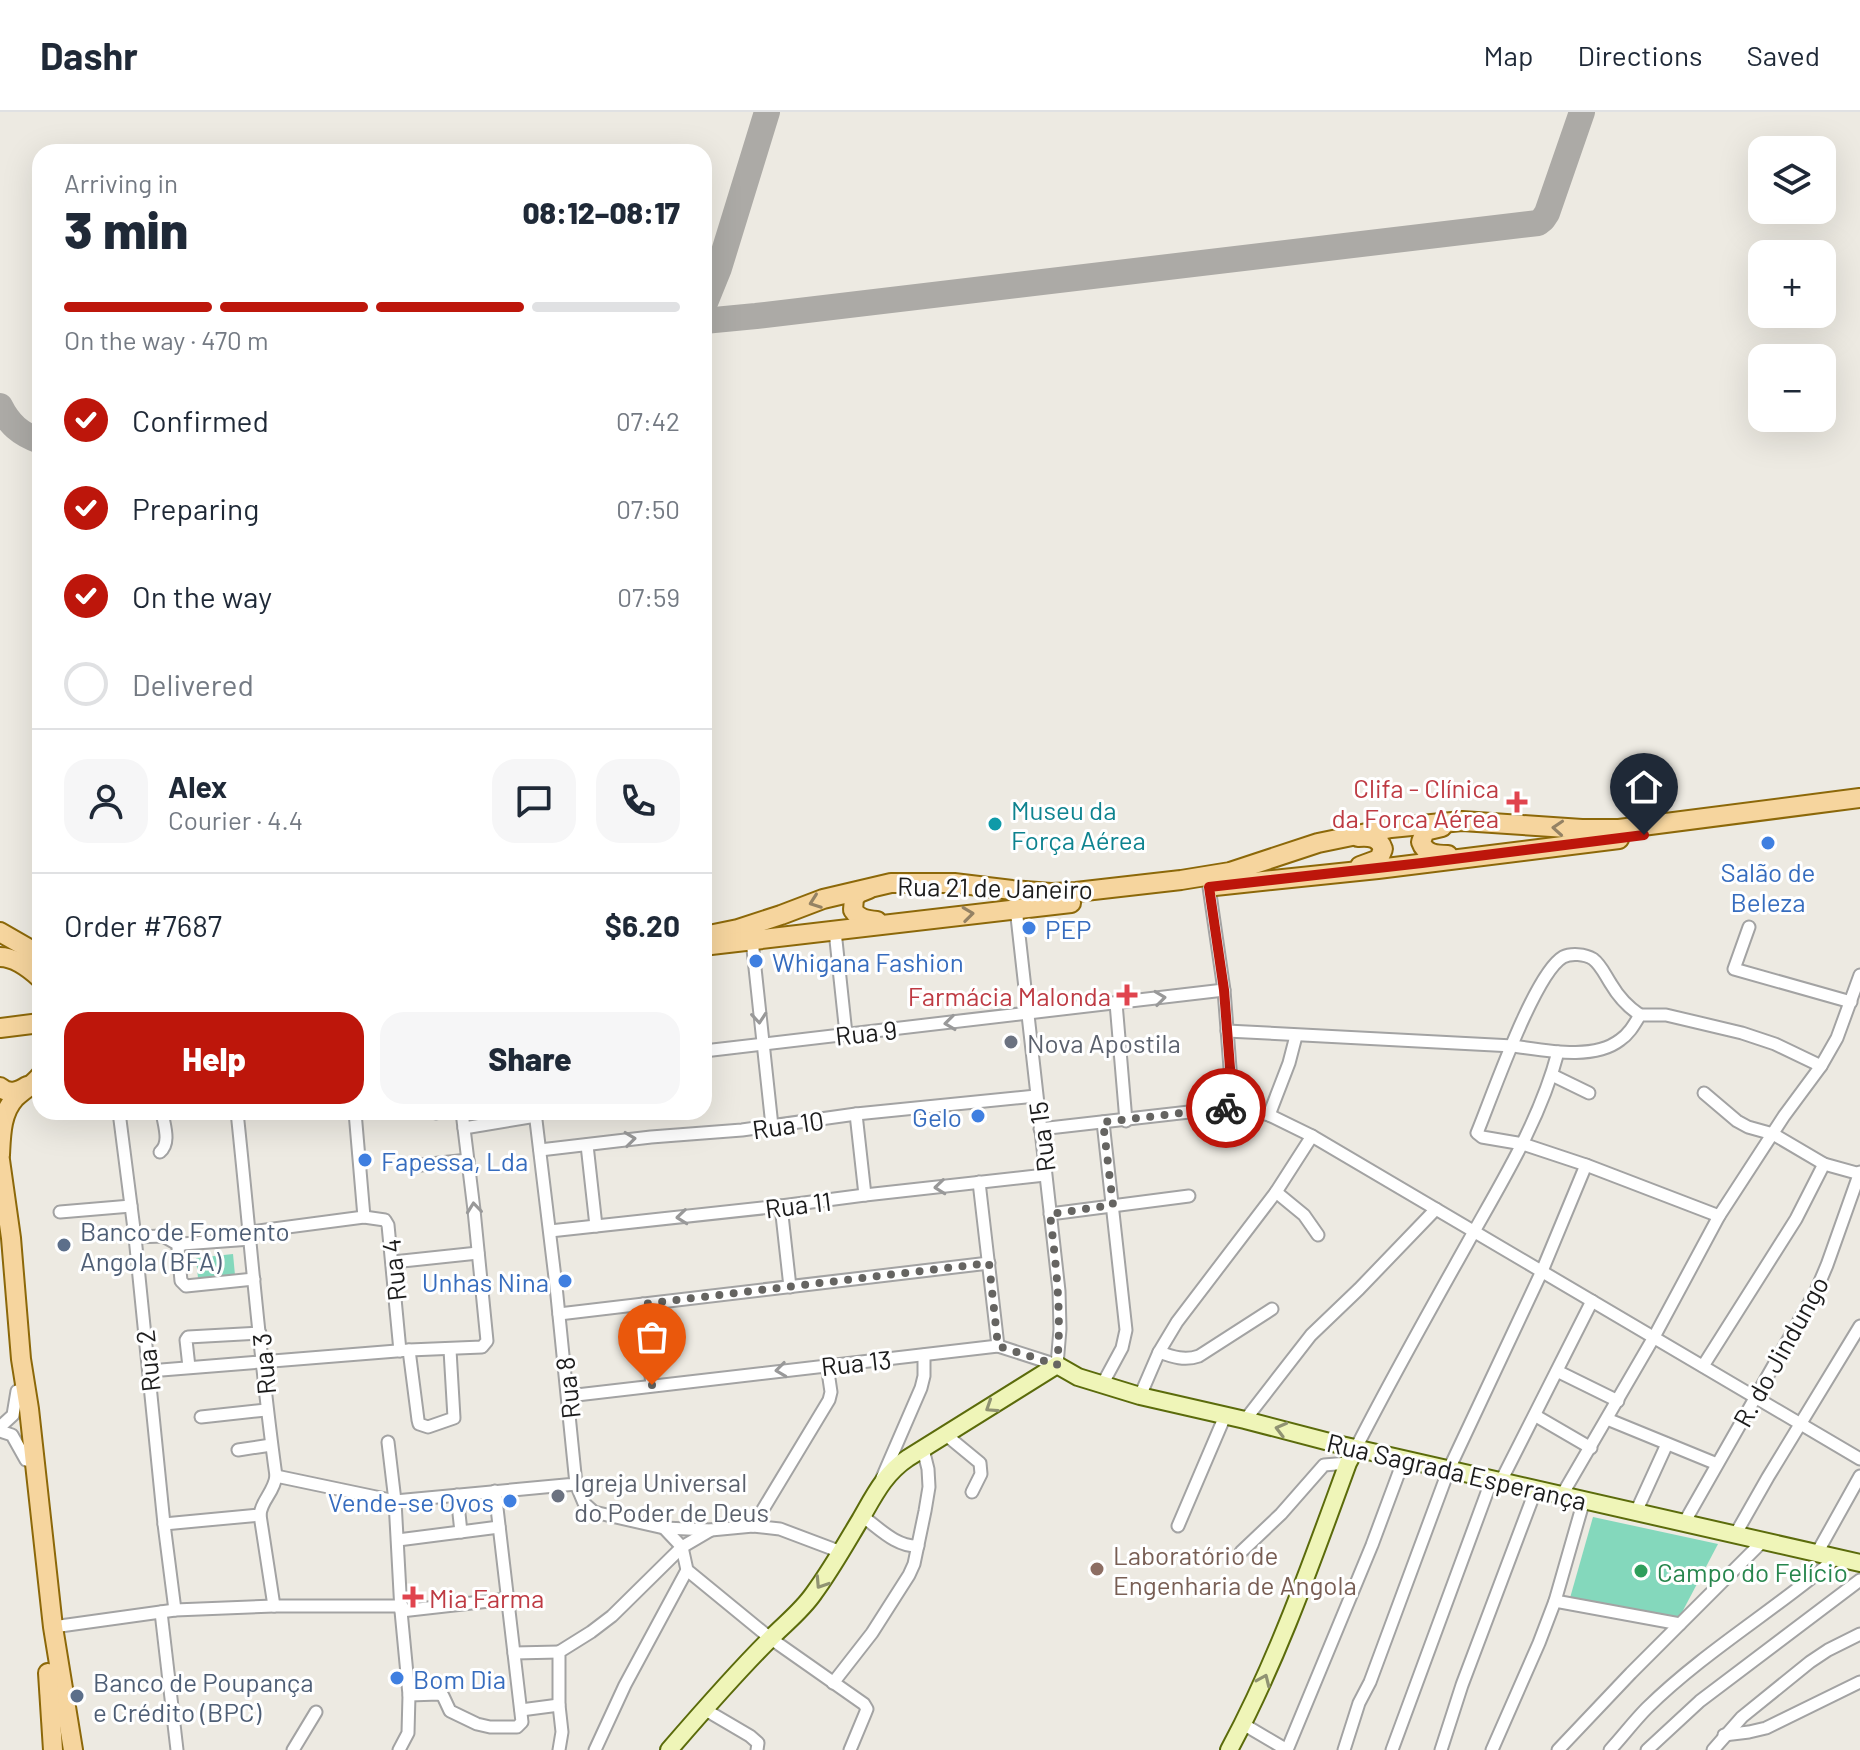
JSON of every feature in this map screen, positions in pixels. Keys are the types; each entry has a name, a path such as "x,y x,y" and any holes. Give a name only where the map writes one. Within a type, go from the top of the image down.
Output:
{"main road":[{"name":"Rua 21 de Janeiro","path":"712,934 738,929 823,899 891,883 954,883 1038,892 1076,892 1230,872 1335,838 1391,828 1462,821 1619,829 1833,801 1860,794"},
{"name":"Rua 21 de Janeiro","path":"712,945 1860,809"},
{"path":"1497,822 1432,828 1425,831 1421,842 1423,848 1437,855 1503,852"},
{"path":"1334,873 1373,862 1379,859 1383,849 1381,843 1371,837 1335,838"},
{"path":"891,883 859,893 852,903 857,916 893,924"},
{"path":"0,932 32,950"},
{"path":"0,957 15,960 32,971"},
{"path":"0,1087 13,1092 32,1081"},
{"path":"32,1082 6,1110 0,1158 53,1627 60,1750"},
{"path":"0,1239 58,1710 70,1750"},
{"path":"53,1750 58,1710"}],"street":[{"path":"1209,887 1224,990 1233,1107"},
{"name":"Rua 15","path":"1016,908 1059,1291 1057,1365"},
{"path":"1749,927 1734,969 1851,1002"},
{"path":"835,931 846,1034"},
{"path":"752,940 772,1126"},
{"path":"1719,1216 1586,1165 1523,1144 1482,1137 1477,1133 1525,1015 1550,970 1566,955 1576,954 1593,959 1621,998 1640,1015 1666,1015 1742,1033 1775,1044 1821,1066"},
{"path":"1562,1495 1618,1401 1719,1216 1821,1066 1837,1038 1860,975"},
{"name":"Rua 9","path":"712,1050 1224,990"},
{"path":"1116,1003 1126,1121"},
{"path":"1227,1031 1513,1046 1558,1052 1597,1051 1622,1039 1640,1015"},
{"path":"1269,1115 1287,1070 1296,1036"},
{"path":"1229,1750 1259,1692 1295,1606 1348,1463 1391,1379 1523,1144 1552,1075 1558,1052"},
{"path":"1552,1075 1589,1093"},
{"path":"1704,1093 1748,1127 1773,1134 1824,1164 1860,1173"},
{"name":"Rua 10","path":"540,1150 1036,1096"},
{"path":"1040,1129 1233,1107 1269,1115 1312,1136 1860,1459"},
{"path":"856,1114 865,1195"},
{"name":"Rua 2","path":"120,1120 175,1610"},
{"path":"160,1152 167,1144 163,1120"},
{"name":"Rua 3","path":"238,1120 266,1410 276,1476"},
{"name":"Rua 4","path":"356,1120 364,1217 385,1220 388,1225 405,1351 419,1424 428,1427 454,1418 450,1350"},
{"path":"149,1371 482,1347 487,1341 463,1120"},
{"path":"464,1128 505,1120"},
{"name":"Rua 8","path":"536,1120 576,1484"},
{"path":"1102,1385 1122,1348 1126,1330 1103,1122"},
{"path":"1140,1396 1159,1352 1177,1322 1276,1192 1312,1136"},
{"path":"587,1145 596,1226"},
{"path":"421,1165 468,1160"},
{"path":"1703,1366 1796,1219 1824,1164"},
{"path":"1344,1750 1359,1703 1370,1682 1449,1469 1542,1271 1586,1165"},
{"name":"R. do Jindungo","path":"1684,1523 1816,1291 1860,1173"},
{"name":"Rua 11","path":"550,1231 1045,1175"},
{"path":"979,1182 998,1346"},
{"path":"1276,1192 1304,1215 1318,1235"},
{"path":"1050,1214 1189,1196"},
{"path":"60,1212 131,1206"},
{"path":"781,1206 790,1287"},
{"path":"1848,1207 1860,1212"},
{"path":"1245,1420 1311,1335 1436,1209"},
{"path":"135,1237 163,1236 179,1245 364,1217"},
{"path":"179,1245 181,1281 186,1286 254,1279"},
{"path":"393,1262 478,1253"},
{"path":"559,1314 989,1263"},
{"path":"1392,1750 1497,1480 1536,1416 1592,1301"},
{"path":"643,1304 652,1385"},
{"path":"1159,1352 1174,1358 1199,1356 1272,1309"},
{"path":"1735,1535 1860,1326"},
{"path":"189,1367 188,1337 260,1333"},
{"name":"Rua 13","path":"568,1396 998,1346 1057,1365"},
{"path":"669,1750 770,1638 793,1619 841,1552 879,1485 921,1388 924,1355"},
{"path":"753,1526 829,1400 831,1392 827,1365"},
{"path":"879,1485 901,1463 1057,1365"},
{"name":"Rua Sagrada Esperança","path":"1057,1365 1078,1377 1140,1396 1860,1563"},
{"path":"1557,1371 1618,1401"},
{"path":"17,1391 13,1415 0,1429 12,1435 26,1460"},
{"path":"201,1417 266,1410"},
{"path":"1178,1526 1225,1416"},
{"path":"1536,1416 1591,1448"},
{"path":"1607,1419 1717,1464"},
{"path":"946,1435 980,1463 981,1474 972,1492"},
{"path":"388,1442 409,1695 408,1733 399,1750"},
{"path":"1636,1512 1667,1444"},
{"path":"238,1450 271,1445"},
{"path":"833,1683 872,1633 909,1575 929,1487 923,1449"},
{"path":"1243,1724 1287,1750 1404,1459"},
{"path":"1241,1552 1281,1514 1324,1465 1348,1463"},
{"path":"274,1606 260,1515 261,1505 275,1486 276,1476 395,1501 576,1484 584,1503 594,1512 664,1528 711,1530 753,1526 787,1530 841,1552"},
{"path":"1817,1553 1860,1476"},
{"path":"1441,1750 1462,1685 1536,1489"},
{"path":"409,1695 439,1694 450,1711 477,1724 517,1727 522,1722 495,1491"},
{"path":"457,1495 461,1532"},
{"path":"1492,1750 1555,1601 1584,1500"},
{"path":"164,1524 260,1515"},
{"path":"862,1516 897,1542 918,1546"},
{"path":"398,1540 499,1527"},
{"path":"664,1528 682,1547 687,1570 770,1638 864,1704 867,1709 850,1750"},
{"path":"514,1653 559,1652 612,1616 682,1547 711,1530"},
{"path":"1558,1750 1763,1541"},
{"path":"1610,1750 1646,1709 1675,1683 1836,1558"},
{"path":"595,1750 625,1685 687,1570"},
{"path":"1647,1750 1700,1701 1860,1580"},
{"path":"53,1627 175,1610 274,1606 402,1609 507,1599"},
{"path":"1555,1601 1680,1624"},
{"path":"161,1612 178,1749"},
{"path":"1713,1750 1724,1735 1761,1701 1810,1662 1860,1634"},
{"path":"559,1652 562,1732 559,1750"},
{"path":"1724,1735 1766,1728 1860,1682"},
{"path":"521,1710 559,1705"},
{"path":"704,1709 750,1736 758,1743 757,1750"},
{"path":"293,1750 316,1712"}],"green space":[{"path":"233,1254 235,1275 198,1278 196,1258"},
{"name":"Campo do Felício","path":"1593,1517 1718,1544 1678,1620 1570,1598"}],"taxiway":[{"path":"712,285 767,112"},
{"path":"712,320 1538,223 1547,213 1582,112"},
{"path":"0,406 16,428 32,437"}],"way so far":[{"path":"652,1385 643,1304 989,1263 998,1346 1057,1365 1059,1291 1050,1214 1113,1205 1103,1122 1226,1108"}],"place":[{"name":"Clifa - Clínica da Forca Aérea","path":"1517,802"},
{"name":"Museu da Força Aérea","path":"995,824"},
{"name":"Salão de Beleza","path":"1768,843"},
{"name":"PEP","path":"1029,928"},
{"name":"Whigana Fashion","path":"756,961"},
{"name":"Farmácia Malonda","path":"1127,995"},
{"name":"Nova Apostila","path":"1011,1042"},
{"name":"Gelo","path":"978,1116"},
{"name":"Fapessa, Lda","path":"365,1160"},
{"name":"Banco de Fomento Angola (BFA)","path":"64,1245"},
{"name":"Unhas Nina","path":"565,1281"},
{"name":"Igreja Universal do Poder de Deus","path":"558,1496"},
{"name":"Vende-se Ovos","path":"510,1501"},
{"name":"Laboratório de Engenharia de Angola","path":"1097,1569"},
{"name":"Campo do Felício","path":"1641,1571"},
{"name":"Mia Farma","path":"413,1597"},
{"name":"Bom Dia","path":"397,1678"},
{"name":"Banco de Poupança e Crédito (BPC)","path":"77,1696"}],"route":[{"path":"1226,1108 1233,1107 1224,990 1209,887 1644,835"}]}
